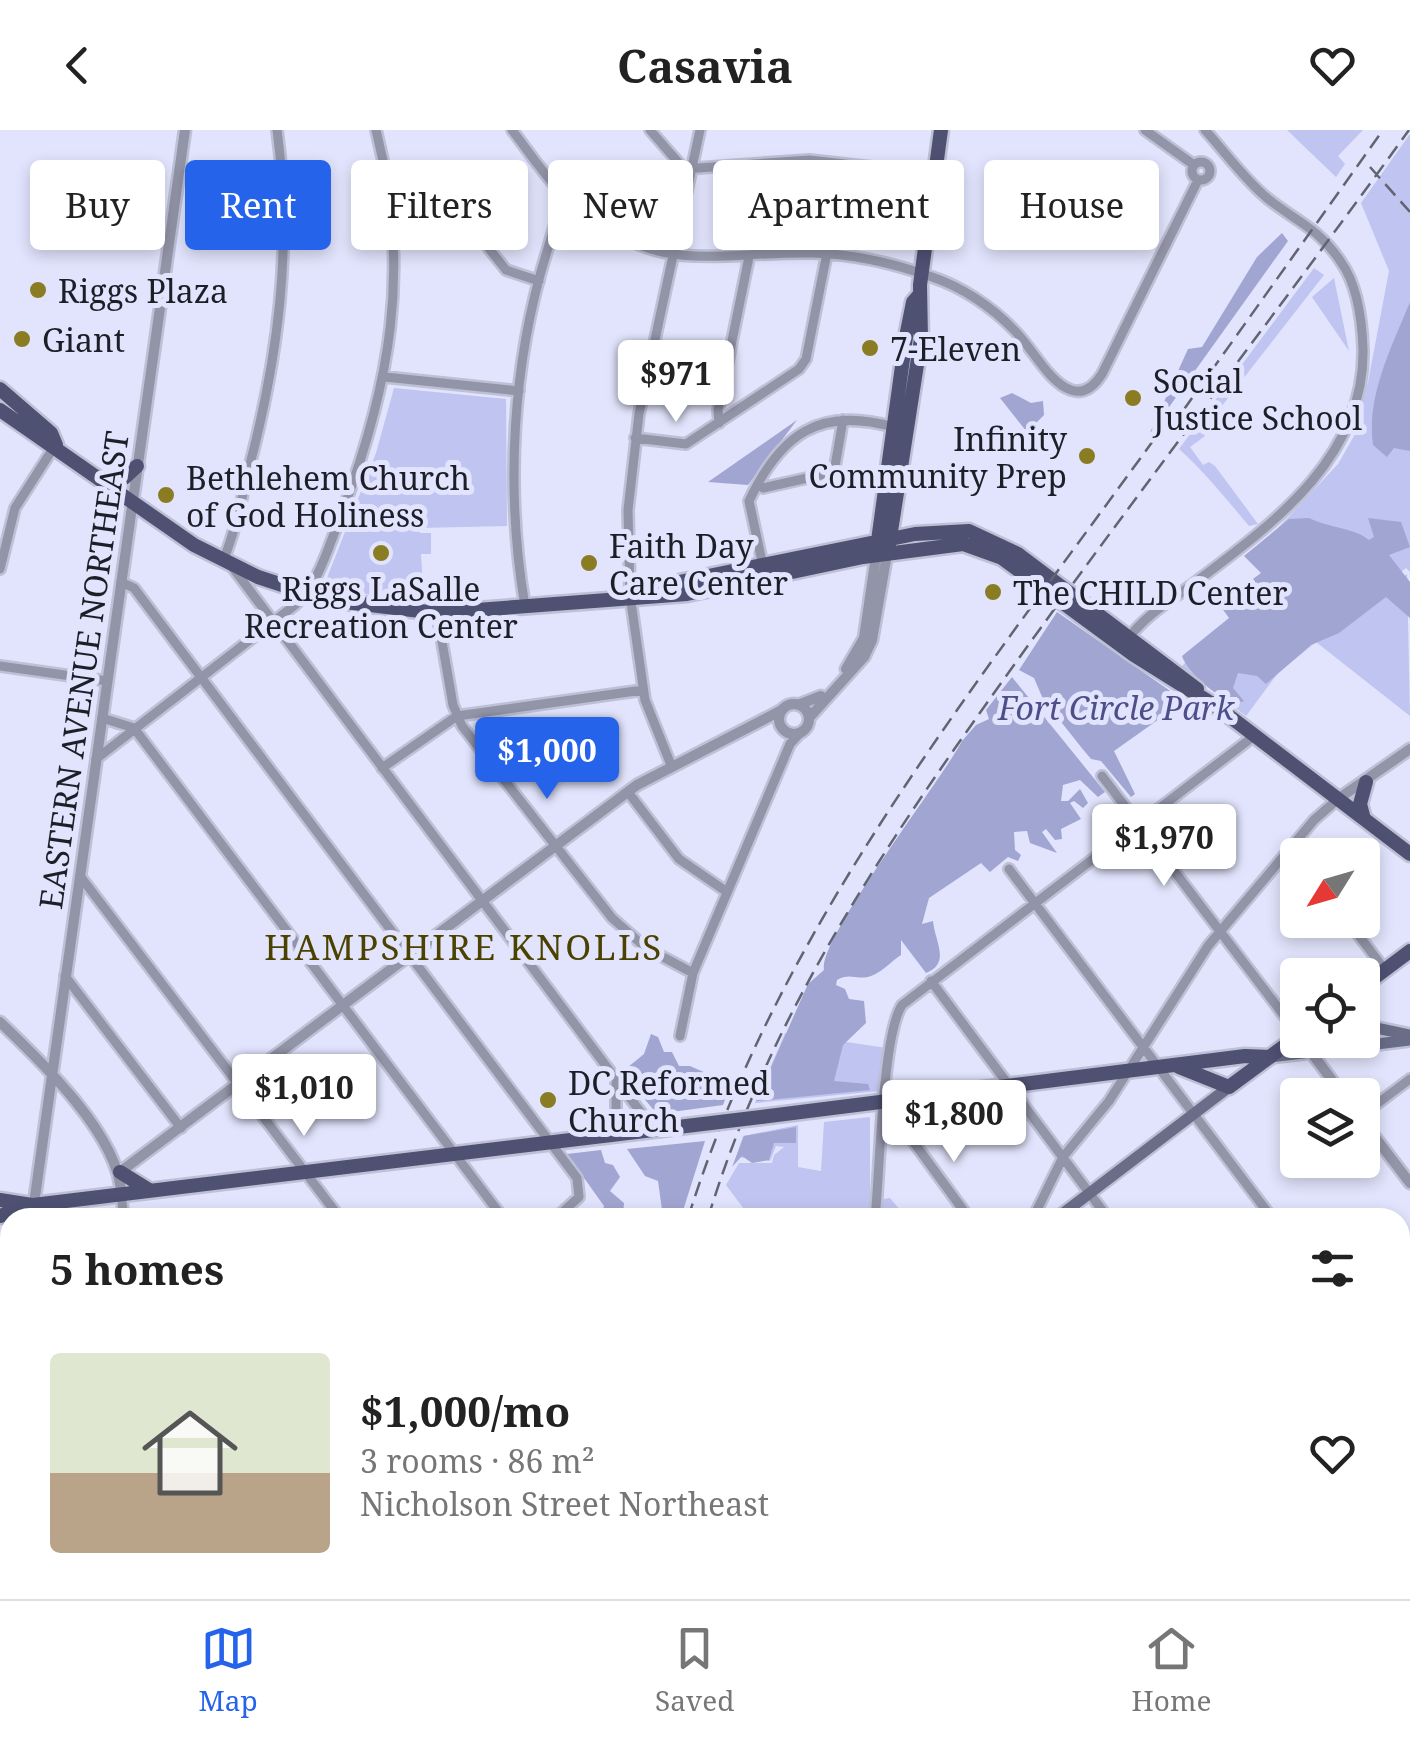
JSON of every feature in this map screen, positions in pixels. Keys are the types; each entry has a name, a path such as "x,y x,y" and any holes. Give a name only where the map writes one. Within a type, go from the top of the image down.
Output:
{"main road":[{"path":"937,160 941,130"},
{"path":"883,548 921,338 920,294 925,250"},
{"path":"883,548 893,427 906,336 920,294"},
{"path":"0,389 52,433 56,445"},
{"path":"0,410 43,441 56,445 132,505 226,562 306,594 378,609 437,612 630,594 763,566 883,548"},
{"path":"102,482 124,478 138,466"},
{"path":"630,594 687,594 946,530 986,536 1018,554 1125,642 1410,854"},
{"path":"1364,820 1360,804 1366,782"},
{"path":"1380,974 1410,951"},
{"path":"1380,1029 1410,1037"},
{"path":"1380,1042 1410,1037"},
{"path":"1070,1208 1280,1050"},
{"path":"48,1208 121,1194 1245,1056 1280,1056"},
{"path":"1178,1067 1229,1088"},
{"path":"120,1172 149,1191"}],"street":[{"name":"EASTERN AVENUE NORTHEAST","path":"32,1208 185,130"},
{"path":"278,130 284,237 280,318 258,434 226,562 654,1130"},
{"path":"376,130 382,160"},
{"path":"512,130 548,175"},
{"path":"650,130 673,160"},
{"path":"693,162 700,130"},
{"path":"1145,130 1194,165 1208,165 1224,151"},
{"path":"1125,642 1273,522 1331,458 1358,394 1360,318 1349,276 1304,220 1266,196 1205,130"},
{"path":"1194,165 1192,174 1198,180"},
{"path":"662,250 712,260 827,254 876,260 922,274 954,286 1002,318 1062,386 1087,390 1102,374 1198,180 1209,177 1208,165"},
{"path":"96,759 306,594 363,458 385,376 394,290 392,250"},
{"path":"490,250 506,270 539,280"},
{"path":"525,606 515,516 519,392 539,280 549,250"},
{"path":"671,765 652,727 643,690 630,594 628,510 635,438 674,250"},
{"path":"635,438 681,445 804,363 827,254"},
{"path":"719,422 717,412 749,257"},
{"path":"385,376 519,392"},
{"path":"763,566 749,504 796,433 843,420 893,427"},
{"path":"759,484 763,488 832,474 837,467 843,420"},
{"path":"0,569 15,508 56,445"},
{"path":"120,1172 628,792 671,765 782,710 818,699 858,652 883,548"},
{"path":"680,1036 692,973 790,744 864,656 872,640 883,548"},
{"path":"121,582 134,588 551,1143 581,1188 568,1208"},
{"path":"437,612 456,716 626,932 653,953 692,973"},
{"path":"0,666 107,681"},
{"path":"382,768 456,716 643,690"},
{"path":"798,705 809,718"},
{"path":"782,710 790,744"},
{"path":"102,718 134,728 495,1208"},
{"path":"767,719 802,732"},
{"path":"876,1208 897,1012 931,981 1254,736"},
{"path":"1305,838 1338,799 1410,748"},
{"path":"1102,776 1280,1012"},
{"path":"628,792 680,859 727,892"},
{"path":"1038,1208 1063,1156 1101,1112 1220,931 1280,866"},
{"path":"1009,869 1264,1208"},
{"path":"80,876 333,1208"},
{"path":"1361,938 1385,970"},
{"path":"66,976 181,1128"},
{"path":"931,981 1101,1208"},
{"path":"0,1022 52,1073 120,1172 123,1208"},
{"path":"616,1079 616,1135"},
{"path":"1380,1104 1410,1080"},
{"path":"885,1103 962,1208"},
{"path":"1380,1142 1410,1183"},
{"path":"319,1189 325,1170"}],"shaded area":[{"path":"1287,130 1363,130 1338,156 1345,164 1336,177"},
{"name":"Fort Circle Park","path":"1410,134 1410,572 1406,568 1331,632 1407,574 1410,716 1316,642 1278,673 1246,716 1181,667 1291,559 1277,529 1338,464 1354,436 1389,271 1361,203"},
{"path":"1314,268 1324,275 1214,416 1215,421 1202,431 1205,436 1190,447 1203,465 1209,462 1215,466 1258,524 1249,526 1179,449"},
{"path":"1334,278 1349,351 1312,297"},
{"path":"394,388 506,399 507,526 419,528 420,533 431,533 431,554 421,554 424,602 323,588 376,453"},
{"path":"785,1033 887,1048 880,1091 755,1103"},
{"path":"870,1117 870,1201 890,1198 898,1208 743,1208 726,1185 739,1163 772,1163 774,1155 784,1147 776,1146 770,1161 736,1157 743,1136 798,1125 798,1167 821,1171 824,1122"}],"green space":[{"path":"1282,233 1288,241 1149,435 1188,349 1202,347 1257,257"},
{"path":"1410,302 1410,451 1394,448 1387,457 1373,445 1373,408 1382,372"},
{"path":"1012,393 1031,403 1043,401 1044,415 1035,424 1043,440 1042,451 1000,398"},
{"path":"797,420 748,485 708,482"},
{"path":"1309,518 1369,540 1374,537 1368,518 1401,522 1410,547 1389,555 1410,582 1410,618 1386,597 1339,633 1311,645 1266,684 1257,676 1238,673 1233,688 1244,701 1228,699 1199,680 1182,656 1229,618 1219,604 1261,573 1244,556 1289,519"},
{"name":"Fort Circle Park","path":"1057,612 1176,695 1165,704 1162,717 1114,751 1135,794 1131,797 1101,761 1091,759 1081,747 1043,699 1034,678 1019,670"},
{"path":"1012,677 1105,792 1098,797 1080,780 1063,785 1061,801 1068,801 1080,789 1088,803 1083,808 1074,801 1070,803 1081,819 1061,829 1062,839 1055,840 1046,829 1042,832 1057,853 1030,843 1027,831 1014,832 1015,850 1021,855 1018,861 1008,857 990,872 981,863 929,898 922,924 933,921 940,951 934,969 926,973 901,940 901,955 880,972 837,980 836,985 845,989 849,999 864,1001 866,1023 843,1045 834,1081 868,1084 870,1090 756,1101 808,984 824,970 827,953 859,894 962,741 976,725 989,719 986,710"},
{"path":"651,1034 658,1037 664,1052 672,1052 679,1066 690,1066 731,1084 723,1105 657,1114 622,1072 644,1054"},
{"path":"796,1127 796,1143 774,1143 769,1160 752,1163 742,1156 732,1167 744,1136"},
{"path":"705,1141 684,1208 662,1208 658,1181 645,1176 627,1149"},
{"path":"601,1150 605,1163 613,1165 620,1177 610,1191 624,1203 624,1208 603,1208 567,1154"}],"railway":[{"path":"1170,429 1383,130"},
{"path":"711,1208 765,1069 800,998 879,862 1063,598 1409,130"},
{"path":"1370,167 1410,212"},
{"path":"692,1208 729,1106 779,999 835,896 964,700 1173,413"}],"place":[{"name":"Riggs Plaza","path":"38,290"},
{"name":"Giant","path":"22,339"},
{"name":"7-Eleven","path":"870,348"},
{"name":"Social Justice School","path":"1133,398"},
{"name":"Infinity Community Prep","path":"1087,456"},
{"name":"Bethlehem Church of God Holiness","path":"166,495"},
{"name":"Riggs LaSalle Recreation Center","path":"381,553"},
{"name":"Faith Day Care Center","path":"589,563"},
{"name":"The CHILD Center","path":"993,592"},
{"name":"DC Reformed Church","path":"548,1100"}],"district":[{"name":"HAMPSHIRE KNOLLS","path":"464,946"}]}
